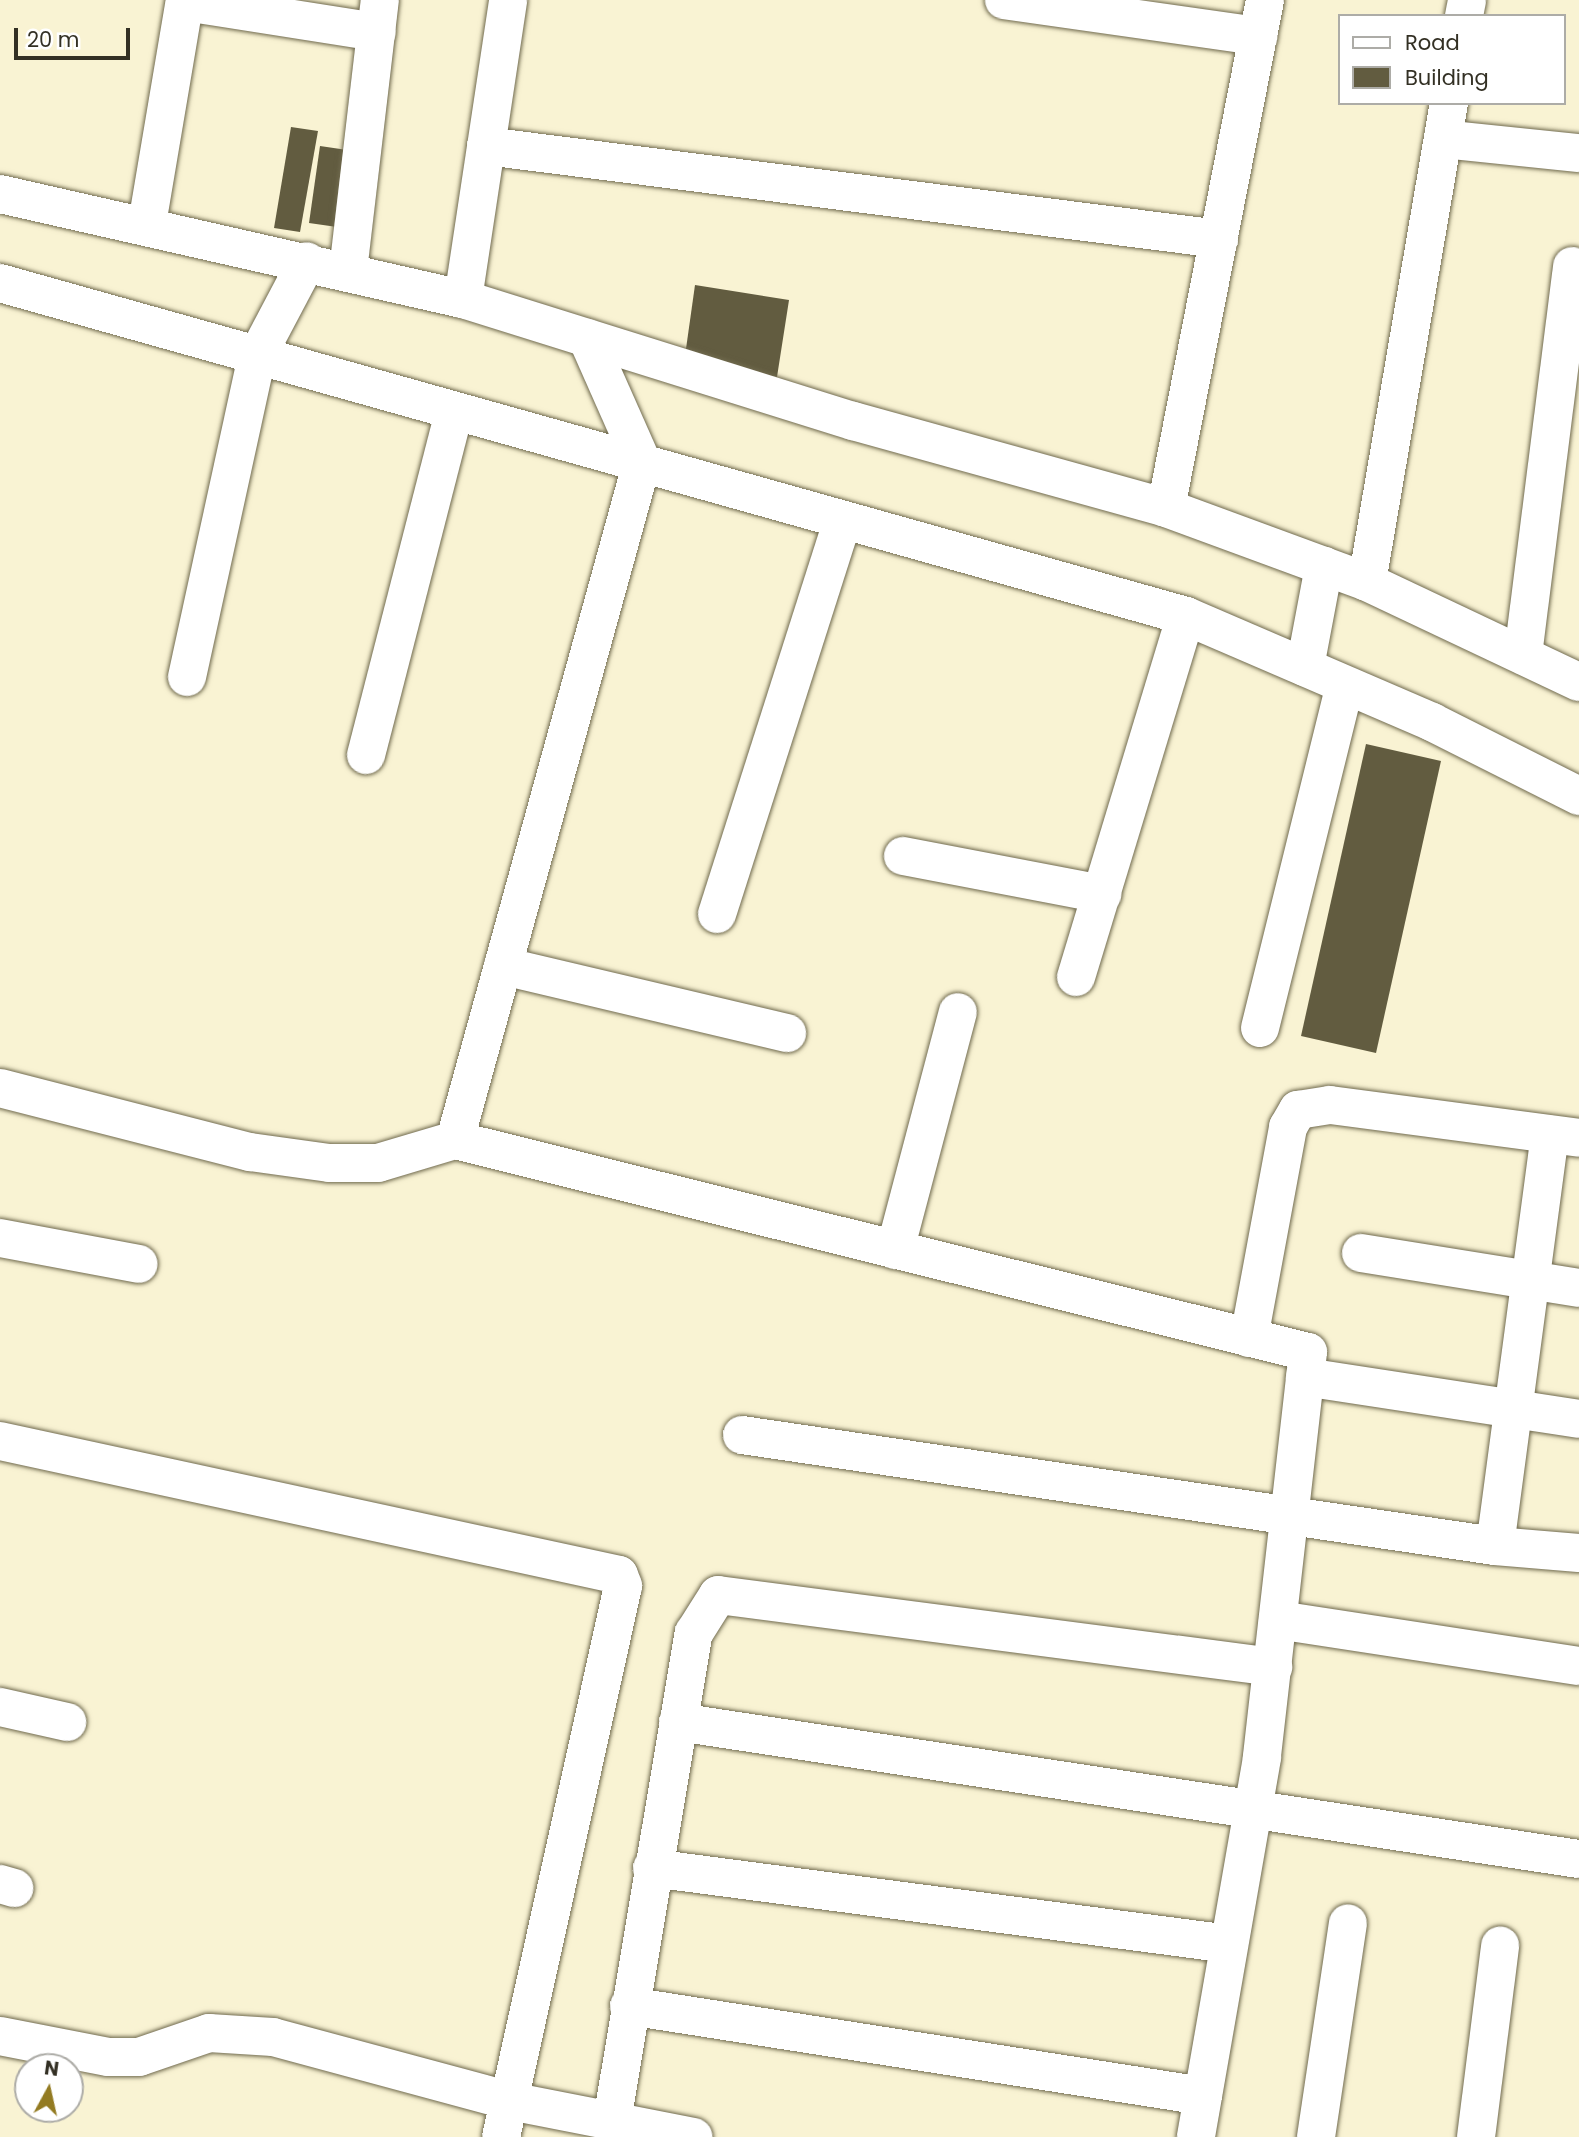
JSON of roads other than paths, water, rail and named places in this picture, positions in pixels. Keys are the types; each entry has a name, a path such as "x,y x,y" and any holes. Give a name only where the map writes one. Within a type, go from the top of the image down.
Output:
{"street":[{"path":"463,299 508,0"},
{"path":"1004,0 1262,18 1166,508"},
{"path":"147,224 185,1 378,16 348,271"},
{"path":"1367,582 1446,121 1579,153"},
{"path":"486,146 1219,239"},
{"path":"0,194 147,224 463,299 853,421 1166,508 1367,582 1579,682"},
{"path":"187,677 257,356 307,261"},
{"path":"1523,655 1572,265"},
{"path":"0,283 454,412 642,462 842,523 1186,616 1345,685 1579,796"},
{"path":"455,1140 642,462 587,338"},
{"path":"366,755 454,412"},
{"path":"717,914 842,523"},
{"path":"1305,667 1324,566"},
{"path":"1076,977 1186,616"},
{"path":"1260,1028 1345,685"},
{"path":"903,856 1102,894"},
{"path":"503,966 787,1034"},
{"path":"895,1250 958,1012"},
{"path":"0,1088 250,1152 329,1163 378,1163 455,1140 1308,1352 1273,1667 1253,1811 1196,2137"},
{"path":"1250,1338 1288,1127 1298,1110 1330,1105 1565,1137 1532,1281 1495,1546"},
{"path":"0,1238 139,1264"},
{"path":"1361,1253 1579,1288"},
{"path":"1305,1377 1579,1419"},
{"path":"742,1436 1291,1513 1495,1546 1579,1552"},
{"path":"0,1441 619,1575 623,1587 505,2119"},
{"path":"612,2121 652,1868 694,1633 718,1595 1273,1667"},
{"path":"1278,1620 1579,1665"},
{"path":"0,1707 67,1722"},
{"path":"678,1722 1579,1859"},
{"path":"652,1868 1229,1944"},
{"path":"1316,2137 1348,1923"},
{"path":"1476,2137 1500,1946"},
{"path":"629,2006 1203,2096"},
{"path":"0,2036 139,2057 209,2033 235,2032 505,2119 612,2121 694,2137"}]}
